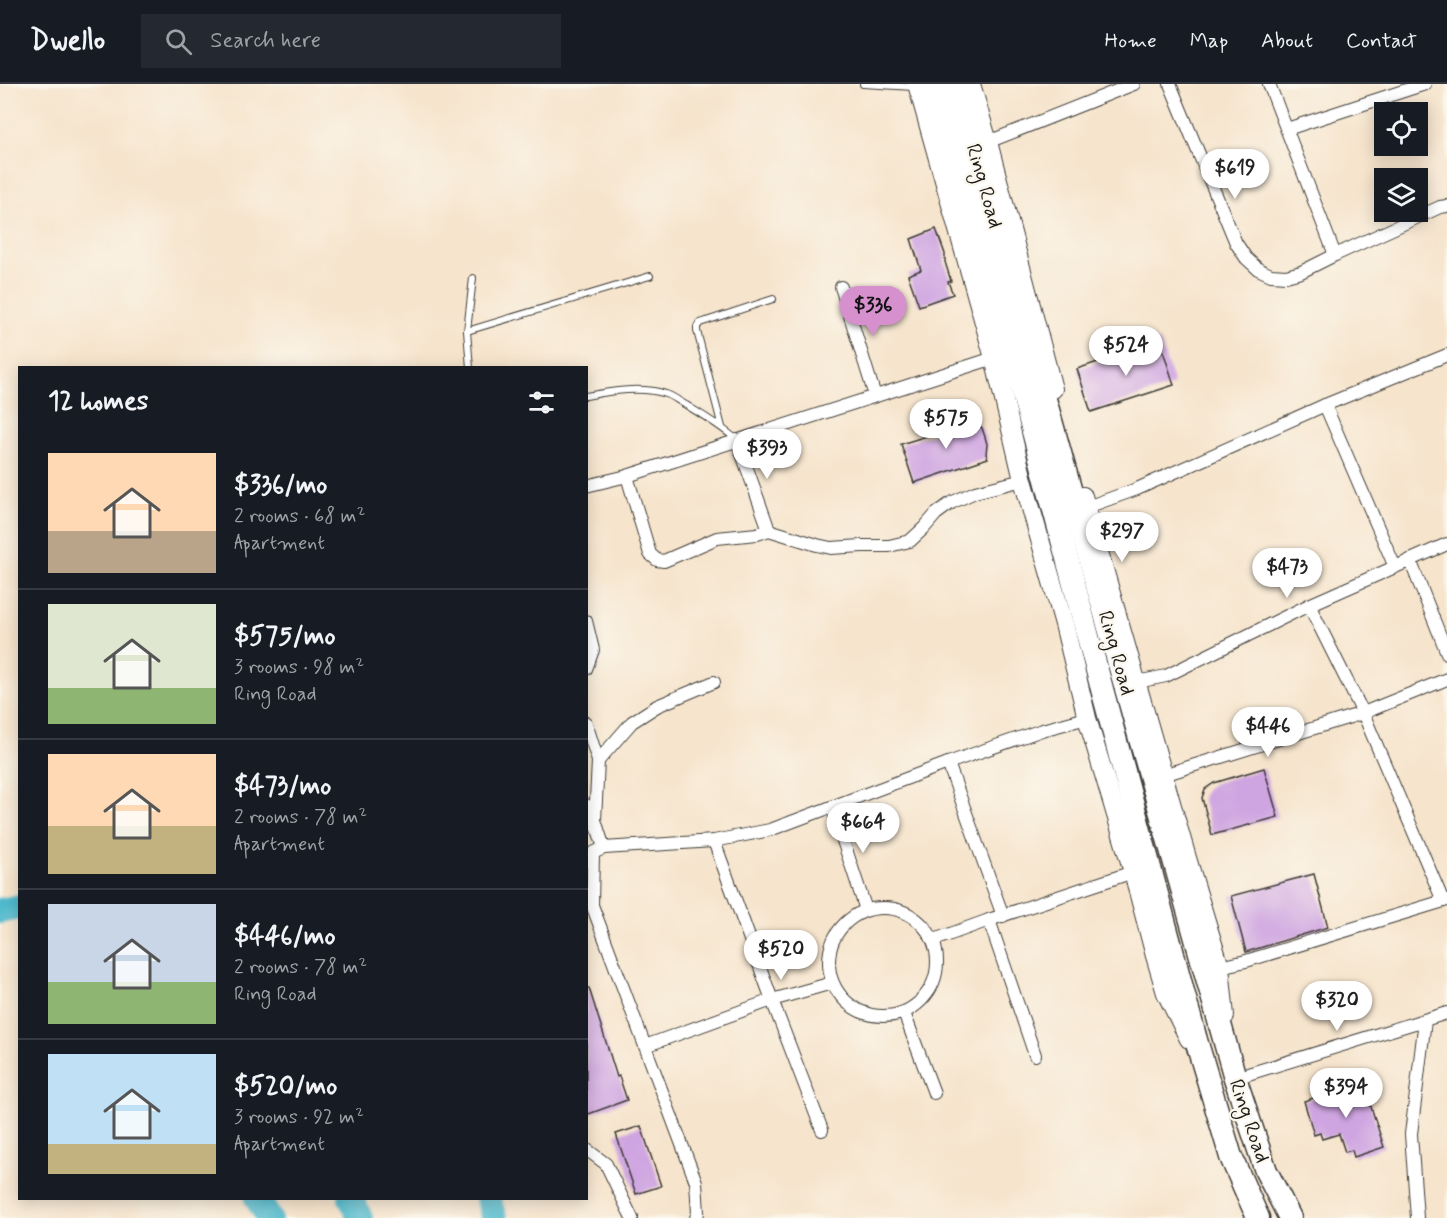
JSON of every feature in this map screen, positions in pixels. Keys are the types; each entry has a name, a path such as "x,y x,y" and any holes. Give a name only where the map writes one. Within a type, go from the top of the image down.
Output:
{"highway":[{"name":"Ring Road","path":"955,84 1235,1078 1266,1170 1290,1218"},
{"name":"Ring Road","path":"923,85 1019,383 1204,1069 1231,1157 1258,1218"}],"street":[{"path":"971,84 1066,435 1220,967 1227,1050"},
{"path":"988,142 1134,84"},
{"path":"1170,84 1236,243 1246,258 1271,275 1286,276 1301,272 1440,207 1447,206"},
{"path":"1269,84 1335,255"},
{"path":"1287,129 1425,84"},
{"path":"923,85 994,358 1023,480 1064,624 1087,718 1166,993 1204,1069"},
{"path":"841,287 875,396"},
{"path":"1087,507 1137,489 1325,405 1447,355"},
{"path":"588,486 627,476 994,358"},
{"path":"1325,405 1395,567"},
{"path":"737,440 769,530"},
{"path":"627,476 650,554 657,560 664,561 717,538 756,534 769,530 831,548 889,546 910,541 936,514 951,503 975,492 1023,480"},
{"path":"1137,682 1166,676 1309,605 1447,544"},
{"path":"1410,560 1447,653"},
{"path":"1220,967 1445,901 1363,713 1309,605"},
{"path":"588,629 593,650 588,664"},
{"path":"1163,775 1363,713 1447,680"},
{"path":"598,761 632,722 657,706 714,682"},
{"path":"594,851 714,841 770,830 948,763 1042,730 1087,718"},
{"path":"588,729 598,761 592,905 696,1182 698,1213 696,1218"},
{"path":"948,763 1003,916"},
{"path":"832,807 866,910"},
{"path":"588,809 595,820"},
{"path":"714,841 822,1130"},
{"path":"934,940 1133,872"},
{"path":"883,907 900,910 915,917 934,940 938,960 935,977 928,992 904,1013 886,1016 869,1014 854,1008 841,997 832,982 828,965 830,947 844,924 850,918 866,910 883,907"},
{"path":"989,920 1035,1054"},
{"path":"645,1046 772,1000 832,982"},
{"path":"904,1013 934,1093"},
{"path":"1235,1078 1447,1013"},
{"path":"1417,1218 1411,1134 1425,1020"},
{"path":"588,1150 606,1164 632,1218"}],"lane":[{"path":"863,84 923,85"},
{"path":"467,331 650,276"},
{"path":"470,366 467,331 473,278"},
{"path":"722,427 697,327 700,323 773,299"},
{"path":"588,396 610,391 641,390 667,394 722,427 737,440"}],"building":[{"path":"936,229 945,254 951,281 948,282 953,294 919,306 908,275 921,270 911,239"},
{"path":"1160,341 1174,385 1091,412 1077,369"},
{"path":"974,419 982,428 988,458 914,483 901,444"},
{"path":"1264,768 1278,817 1212,835 1202,798 1205,789 1214,783"},
{"path":"1314,874 1328,927 1246,952 1231,896"},
{"path":"588,988 617,1077 619,1076 627,1100 588,1114"},
{"path":"1363,1082 1384,1147 1354,1157 1352,1150 1345,1152 1339,1134 1322,1139 1320,1133 1314,1135 1304,1101"},
{"path":"641,1126 661,1186 636,1194 616,1134"}],"waterway":[{"path":"0,911 18,907"},
{"path":"258,1200 269,1218"},
{"path":"352,1200 360,1218"},
{"path":"489,1200 494,1218"}]}
